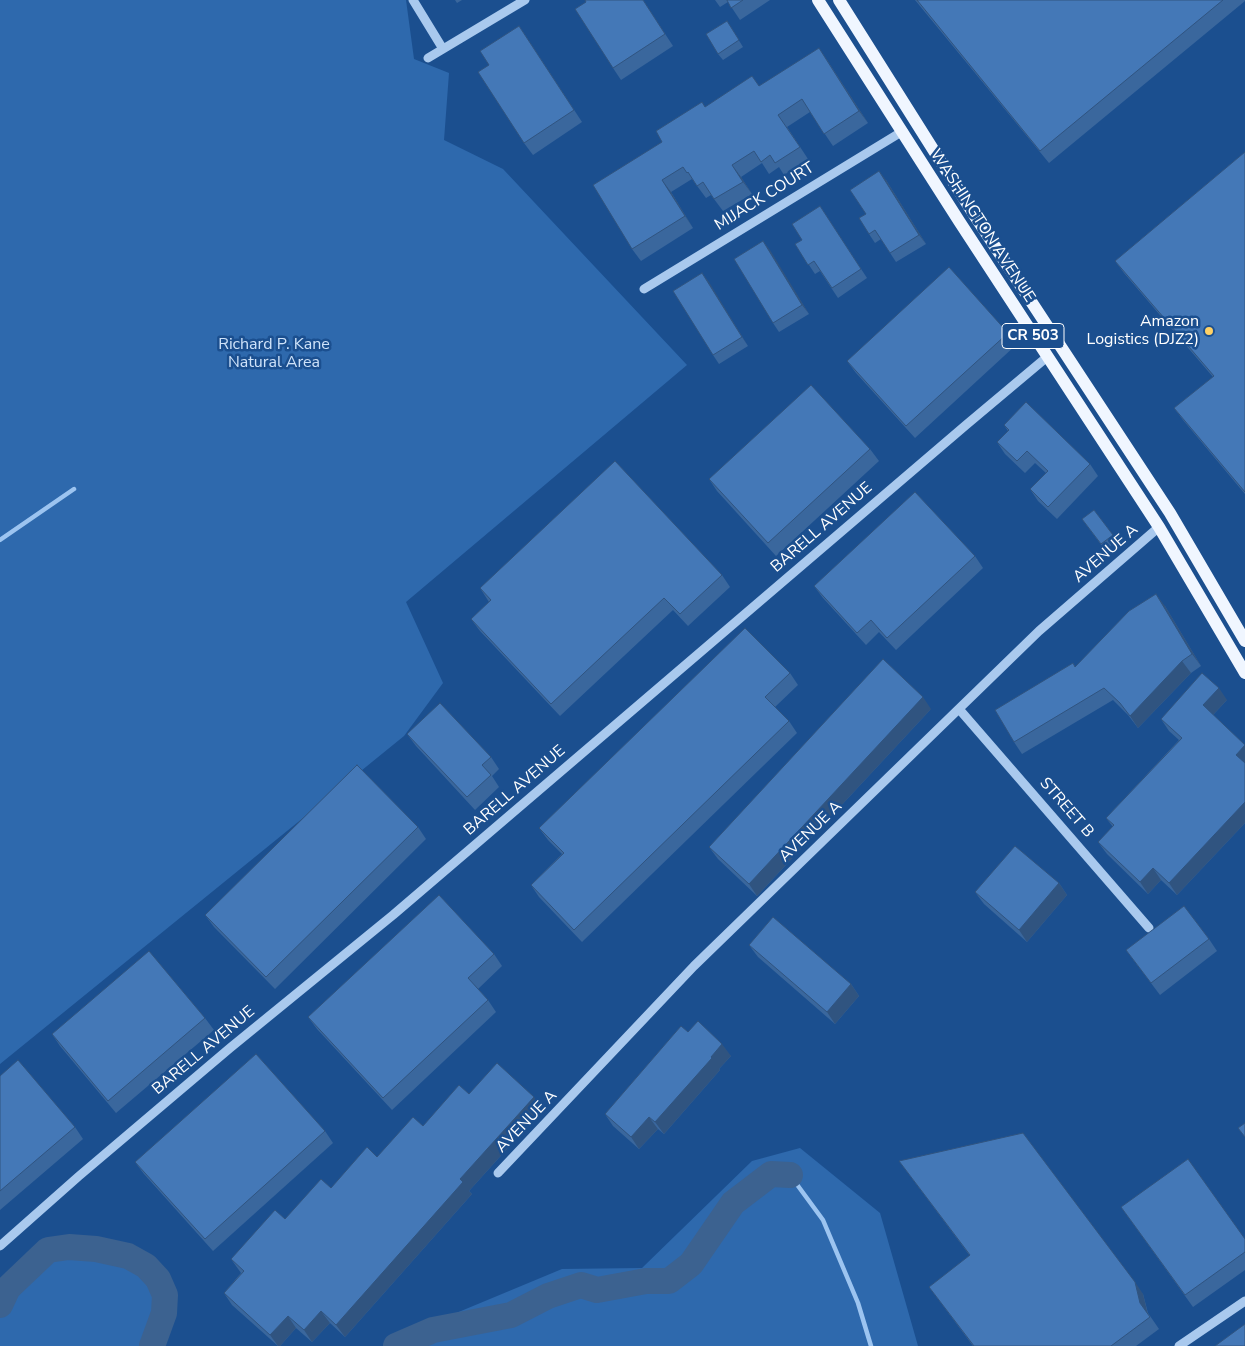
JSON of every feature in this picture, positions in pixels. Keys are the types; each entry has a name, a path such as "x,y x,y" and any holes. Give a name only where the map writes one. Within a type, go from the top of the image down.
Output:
{"main road":[{"name":"WASHINGTON AVENUE","path":"818,0 1047,357 1159,527 1245,673"},
{"name":"WASHINGTON AVENUE","path":"839,0 975,216 1165,506 1245,641"}],"street":[{"path":"413,0 443,49"},
{"path":"428,58 525,0"},
{"name":"MIJACK COURT","path":"644,289 903,131"},
{"name":"BARELL AVENUE","path":"0,1246 79,1176 230,1048 400,909 966,424 1047,357"},
{"name":"AVENUE A","path":"498,1173 539,1132 688,972 1039,631 1159,527"},
{"name":"STREET B","path":"959,708 1149,928"},
{"path":"1179,1346 1245,1301"}],"green space":[{"name":"Richard P. Kane Natural Area","path":"0,0 406,0 414,59 449,73 444,140 503,169 687,365 406,602 443,683 404,736 0,1064"},
{"path":"800,1148 880,1213 918,1346 389,1346 401,1336 562,1269 642,1268 752,1161"},
{"path":"69,1247 96,1249 128,1256 146,1266 158,1279 165,1295 164,1313 152,1346 0,1346 0,1305 8,1288 48,1250"}],"building":[{"path":"585,0 643,0 665,34 613,68 575,9 586,2"},
{"path":"727,0 743,0 731,8"},
{"path":"917,0 1223,0 1040,151"},
{"path":"727,21 739,40 718,54 706,34"},
{"path":"519,26 574,110 524,143 478,72 489,65 480,51"},
{"path":"819,48 859,111 824,134 802,99 778,115 800,147 775,163 770,155 761,162 754,151 732,165 743,182 714,199 703,182 697,186 683,167 662,180 685,216 632,249 593,185 662,142 656,131 702,102 705,107 752,76 759,86"},
{"name":"Amazon Logistics (DJZ2)","path":"1245,152 1245,492 1174,408 1214,376 1115,261"},
{"path":"879,171 919,235 890,253 875,230 869,234 859,218 866,214 850,190"},
{"path":"820,206 861,269 832,288 814,261 808,265 795,244 802,240 792,224"},
{"path":"763,241 802,305 773,323 734,259"},
{"path":"949,267 1008,333 906,426 847,361"},
{"path":"702,273 742,337 713,355 673,291"},
{"path":"811,385 870,449 768,543 709,479"},
{"path":"1026,402 1090,464 1048,507 1030,489 1048,471 1027,451 1017,461 997,442 1009,430 1004,425"},
{"path":"615,461 722,575 680,614 664,598 551,704 471,619 491,600 480,588"},
{"path":"915,492 975,556 887,638 871,620 857,633 814,586"},
{"path":"1094,510 1113,535 1101,544 1082,519"},
{"path":"1156,594 1192,654 1182,661 1130,716 1120,703 1104,688 1014,742 995,710 1073,663 1075,667 1129,611"},
{"path":"745,628 790,673 765,697 789,721 574,930 531,885 564,853 539,828"},
{"path":"883,659 923,697 749,884 709,847"},
{"path":"1202,673 1219,688 1203,705 1245,745 1236,755 1245,763 1245,802 1169,883 1153,868 1140,882 1098,842 1114,825 1106,818 1182,738 1161,719"},
{"path":"440,703 491,757 482,765 491,775 467,797 407,734"},
{"path":"357,765 418,827 266,977 205,915"},
{"path":"1015,846 1059,883 1019,930 975,892"},
{"path":"439,895 494,954 468,978 488,1000 383,1098 308,1017"},
{"path":"1184,906 1209,939 1151,983 1126,950"},
{"path":"773,917 851,984 827,1012 749,945"},
{"path":"149,951 205,1018 108,1101 52,1034"},
{"path":"698,1021 722,1044 712,1058 655,1122 649,1117 631,1137 605,1114 681,1026 688,1032"},
{"path":"256,1054 325,1131 205,1239 135,1162"},
{"path":"18,1060 75,1127 0,1191 0,1076"},
{"path":"497,1063 534,1097 460,1179 463,1182 336,1325 321,1311 304,1330 288,1316 270,1335 224,1293 244,1271 231,1259 275,1210 285,1219 321,1179 331,1188 367,1147 377,1157 413,1117 423,1126 459,1085 469,1094"},
{"path":"1245,1123 1245,1137 1238,1128"},
{"path":"1023,1133 1135,1282 1140,1303 1150,1317 1111,1346 974,1346 929,1287 970,1255 899,1161"},
{"path":"1188,1159 1245,1239 1245,1252 1185,1295 1121,1207"},
{"path":"1245,1324 1245,1346 1215,1346"}],"waterway":[{"path":"0,540 74,489"},
{"path":"396,1346 433,1330 511,1315 548,1296 581,1285 597,1290 646,1281 669,1281 691,1264 733,1203 771,1174 790,1175"},
{"path":"790,1175 823,1220 858,1303 871,1346"},
{"path":"0,1305 8,1288 48,1250 69,1247 96,1249 128,1256 146,1266 158,1279 165,1295 164,1313 152,1346"}],"place":[{"name":"Amazon Logistics (DJZ2)","path":"1209,331"}]}
